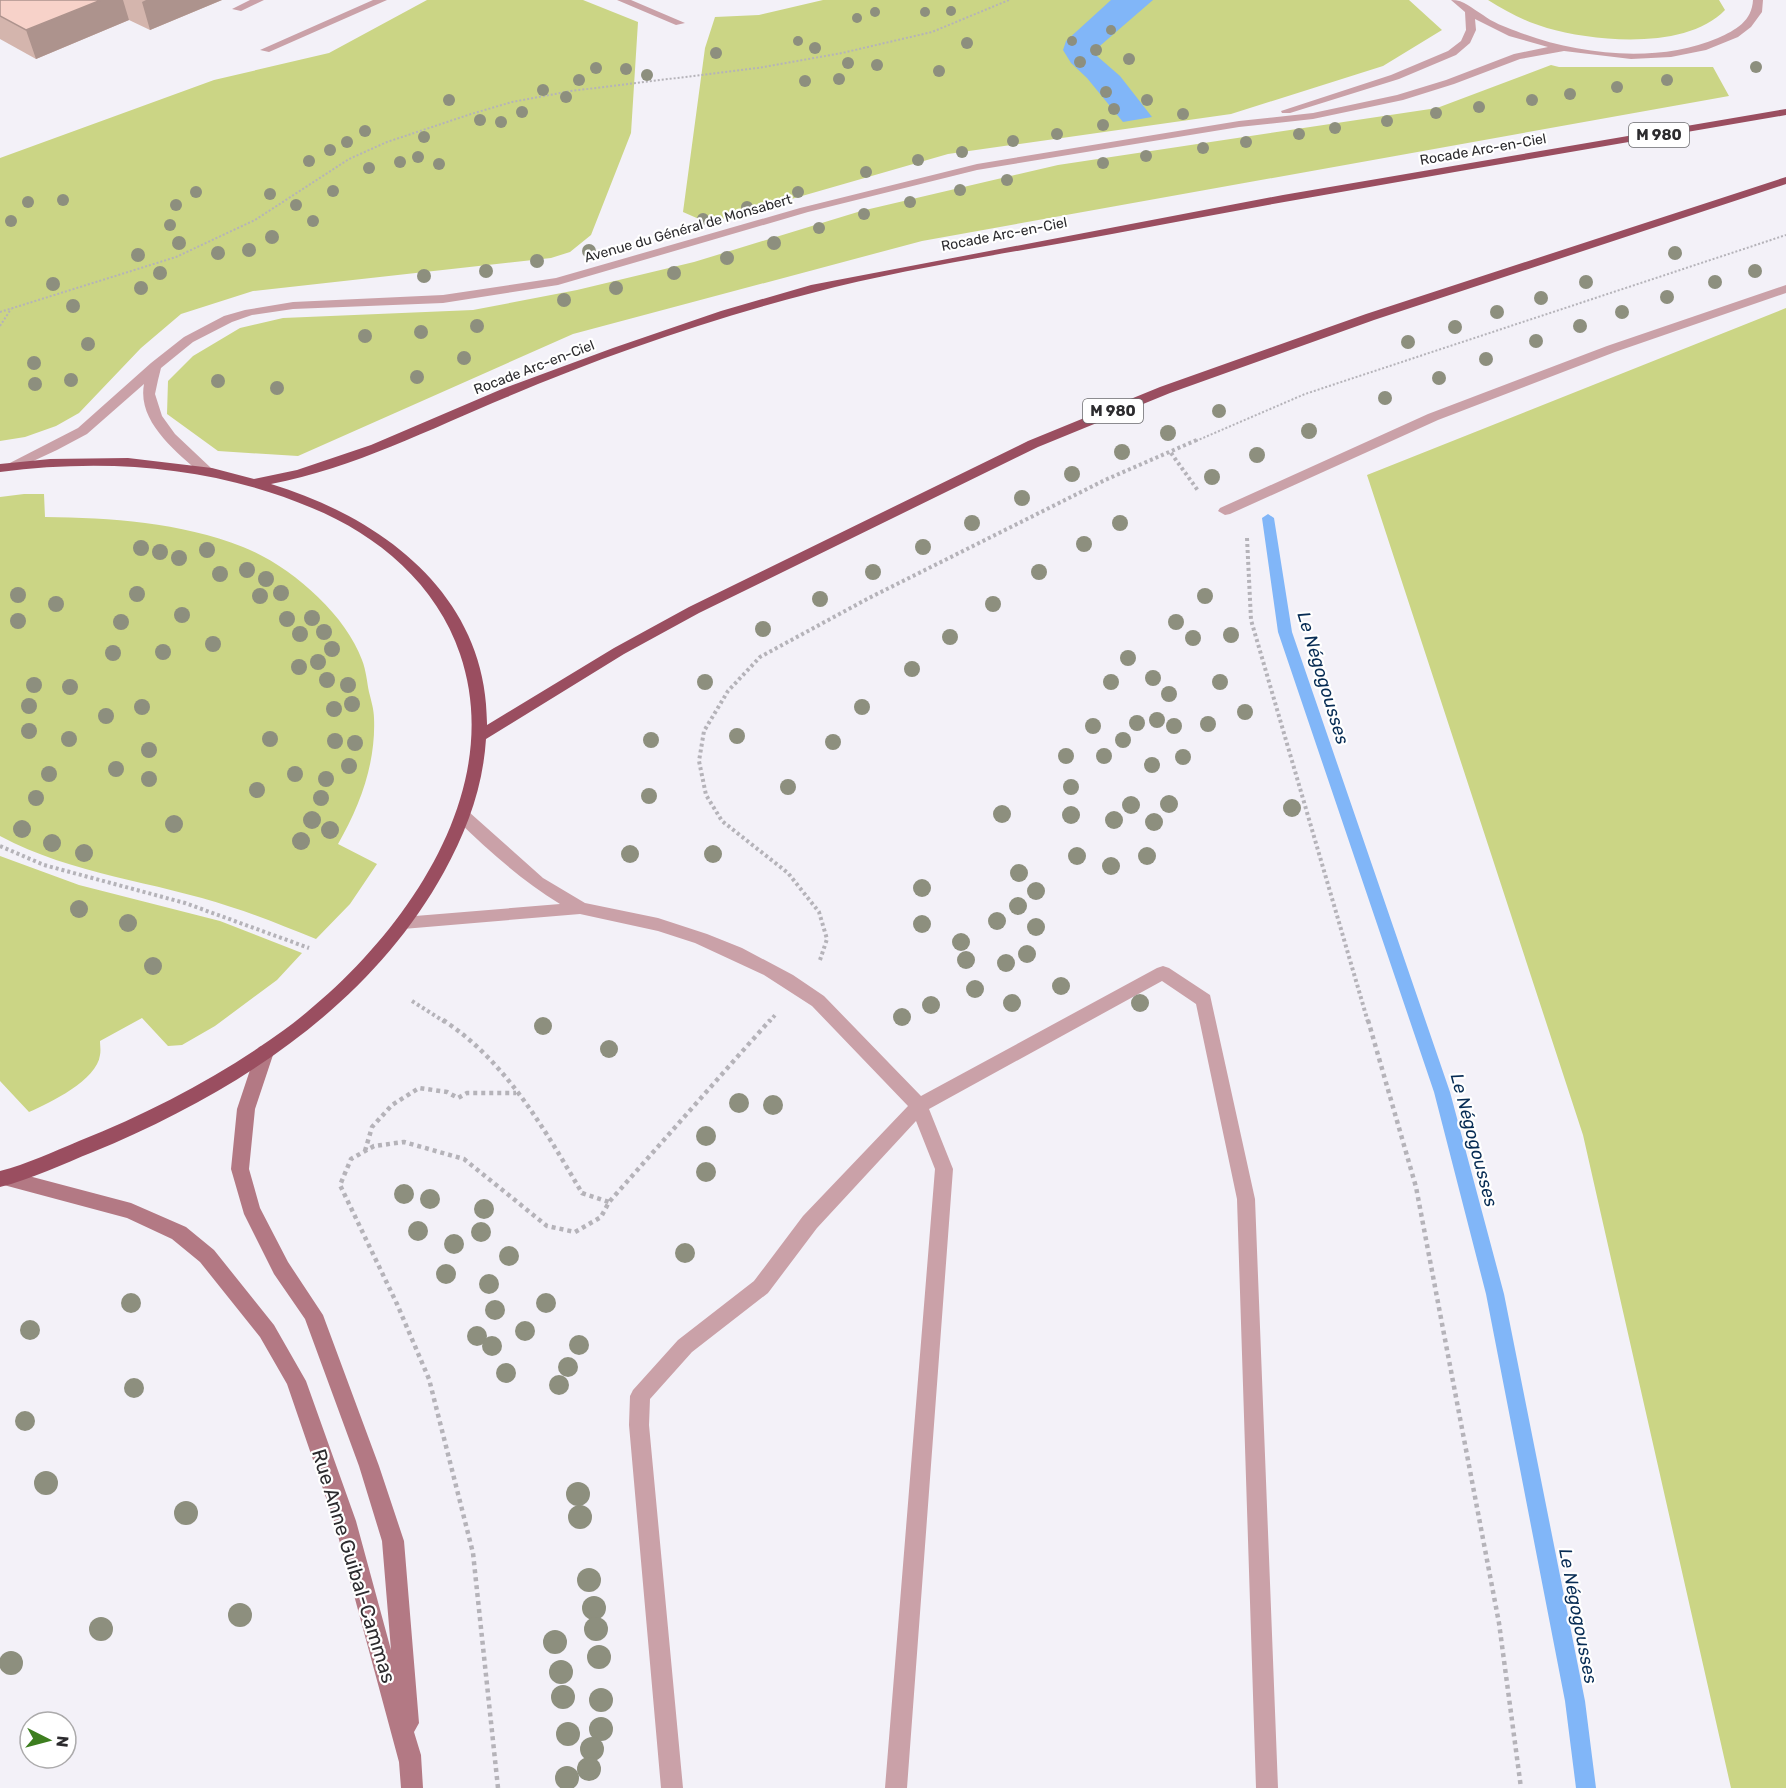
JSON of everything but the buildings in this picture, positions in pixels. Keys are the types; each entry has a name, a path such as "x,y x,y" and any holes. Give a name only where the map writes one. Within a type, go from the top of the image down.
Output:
{"highway":[{"name":"Rocade Arc-en-Ciel","path":"253,483 300,474 376,448 507,392 616,351 725,315 811,290 906,268 1260,202 1786,112"},
{"name":"M 980","path":"480,736 619,651 694,610 787,562 1033,444 1165,390 1370,317 1786,180"},
{"path":"3,1178 94,1144 155,1117 212,1086 306,1022 342,990 403,923 439,870 463,816 475,775 480,736 479,697 467,651 457,625 442,602 412,565 382,540 348,518 319,504 206,471 123,463 79,462 6,467"}],"main road":[{"name":"Rue Anne Guibal-Cammas","path":"265,1052 246,1109 240,1169 251,1208 281,1268 313,1315 369,1466 393,1541 412,1788"},
{"name":"Rue Anne Guibal-Cammas","path":"3,1178 131,1211 179,1233 207,1256 267,1331 296,1381 345,1521 411,1764"}],"street":[{"path":"237,9 259,0"},
{"path":"265,50 382,0"},
{"path":"622,0 680,23"},
{"path":"1456,0 1470,12 1495,27 1526,39 1562,48 1607,54 1652,55 1692,50 1725,40 1748,26 1759,9 1758,0"},
{"name":"Avenue du Général de Monsabert","path":"1239,124 1359,89 1452,53 1465,43 1471,30 1470,12"},
{"name":"Avenue du Général de Monsabert","path":"6,467 61,444 90,426 192,335 251,312 289,305 407,302 517,289 558,281 804,210 977,167 1239,124 1313,116 1399,98 1450,82 1518,56 1562,48"},
{"path":"1225,511 1433,417 1611,349 1786,289"},
{"path":"155,366 149,394 153,410 160,423 206,471"},
{"path":"463,816 537,882 580,908"},
{"path":"403,923 580,908 682,931 759,963 818,1001 919,1106 944,1169 896,1788"},
{"path":"672,1788 639,1425 640,1396 685,1346 761,1287 810,1222 919,1106 1163,973 1204,1000 1246,1199 1267,1788"}],"path":[{"path":"0,312 176,257 255,220 349,159 387,142 471,114 512,102 571,92 758,68 842,53 932,32 1009,0"},
{"path":"498,1788 473,1553 429,1379 397,1304 340,1185 351,1159 374,1146 404,1142 464,1159 547,1226 575,1232 600,1218 608,1208 609,1202 819,964 827,939 819,912 788,873 722,821 706,795 699,761 704,731 728,691 760,657 869,598 1105,480 1305,394 1786,235"},
{"path":"0,326 11,308"},
{"path":"1170,453 1202,496 1225,511 1238,523 1246,537 1251,620 1416,1187 1499,1623 1521,1788"},
{"path":"0,846 44,865 185,903 309,948"},
{"path":"412,1001 470,1040 517,1093 555,1147 582,1193 609,1202"},
{"path":"364,1152 372,1127 392,1105 419,1088 447,1092 458,1098 467,1093 517,1093"}],"green space":[{"path":"427,0 583,0 638,22 631,133 591,235 570,252 551,258 253,291 181,314 141,348 79,413 56,426 25,437 0,441 0,158 214,80 329,53"},
{"path":"823,0 1409,0 1442,30 1383,66 1231,114 948,154 708,223 683,212 705,48 715,17 759,15"},
{"path":"1488,0 1719,0 1725,10 1708,23 1688,32 1665,37 1615,39 1590,37 1547,28 1502,9"},
{"path":"1551,65 1559,67 1713,67 1729,96 922,241 573,334 298,456 218,451 167,414 168,381 193,356 240,328 283,318 473,310 577,290 694,262 861,211 1058,165 1437,108"},
{"path":"1786,308 1786,1788 1731,1788 1583,1135 1367,475"},
{"path":"44,494 45,517 145,523 195,532 243,547 261,555 296,578 329,608 343,625 362,660 374,712 374,735 365,784 338,844 377,864 350,904 316,939 253,914 202,898 56,860 0,836 0,497"},
{"path":"0,856 79,885 220,921 302,953 277,980 215,1026 182,1045 168,1046 142,1018 100,1041 100,1055 97,1064 82,1082 49,1103 29,1112 0,1081"}],"water":[{"path":"1111,0 1153,0 1094,51 1120,76 1152,117 1123,122 1087,78 1071,63 1063,50 1066,41"}],"waterway":[{"name":"Le Négogousses","path":"1268,518 1285,632 1442,1092 1495,1294 1575,1701 1586,1788"}]}
